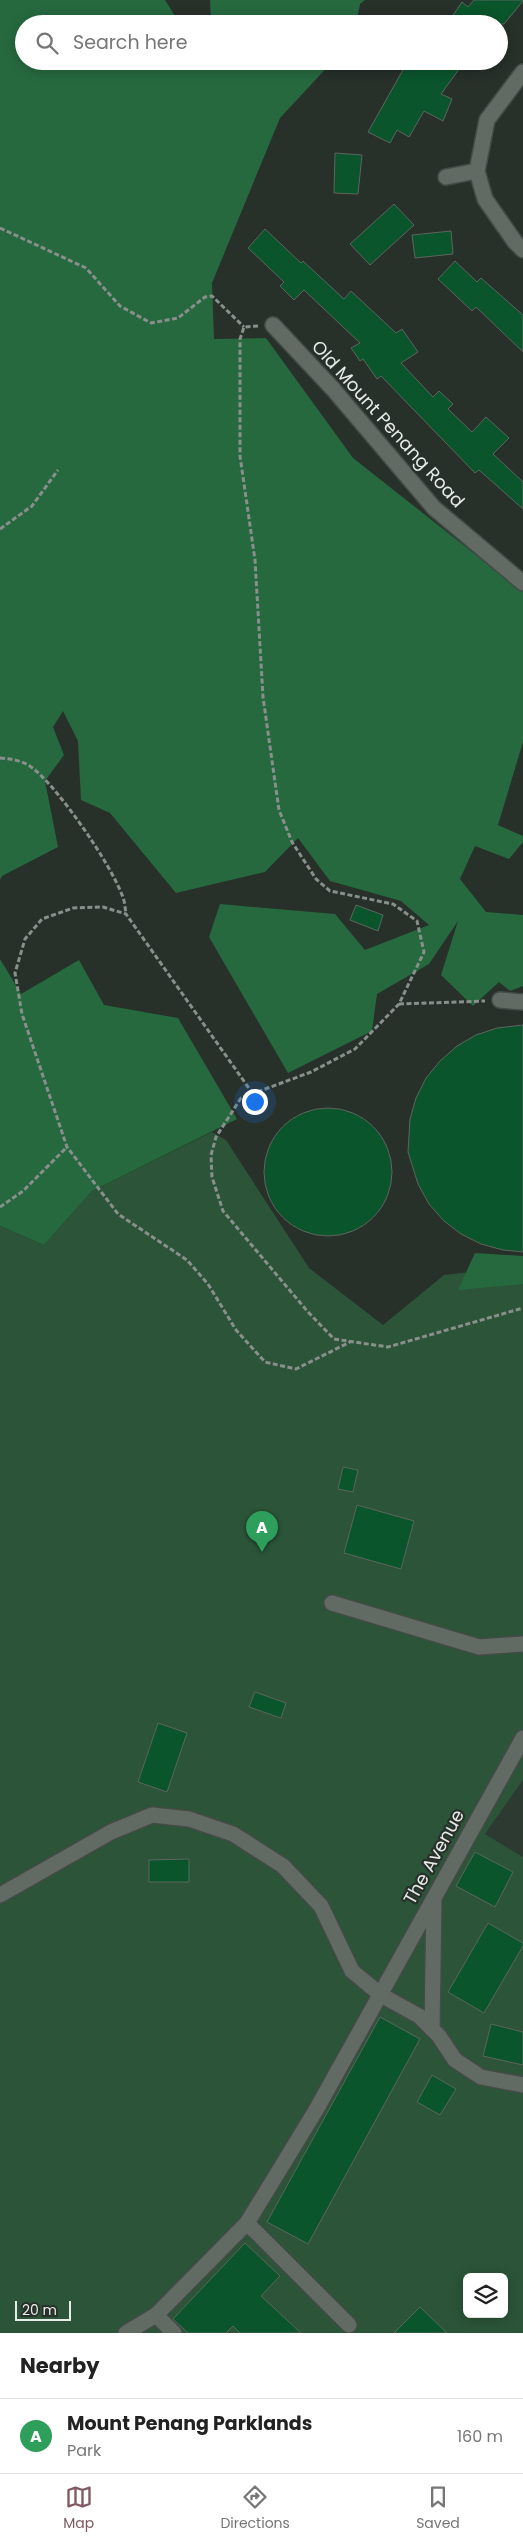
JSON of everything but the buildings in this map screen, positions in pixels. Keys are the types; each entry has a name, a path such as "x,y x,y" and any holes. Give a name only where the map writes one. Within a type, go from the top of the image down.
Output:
{"street":[{"path":"523,72 487,120 477,171 486,199 515,242 523,250"},
{"path":"446,177 477,171"},
{"name":"Old Mount Penang Road","path":"273,325 333,389 434,508 523,583"},
{"path":"500,1000 523,1002"},
{"path":"332,1603 479,1647 523,1644"},
{"name":"The Avenue","path":"126,2333 156,2315 247,2223 316,2110 523,1738"},
{"path":"0,1895 112,1832 152,1815 190,1819 233,1834 283,1866 321,1906 352,1971 380,1995 419,2016 432,2029 455,2060 481,2077 523,2085"},
{"path":"432,2029 434,1896"},
{"path":"247,2223 349,2325"},
{"path":"156,2315 174,2333"}],"path":[{"path":"0,228 86,268 120,306 151,323 178,318 205,297 212,296 244,327 273,325"},
{"path":"244,327 240,339 240,456 255,560 263,697 279,810 292,842 316,879 330,891 393,904 417,921 424,952 399,1004 354,1049 311,1072 241,1098 216,1138 211,1155 212,1177 223,1211 308,1312 334,1339 388,1347 523,1308"},
{"path":"0,528 32,506 58,470"},
{"path":"0,758 16,759 34,769 52,787 102,856 123,896 126,914 253,1094"},
{"path":"126,914 103,907 73,908 42,919 25,939 15,974 22,1014 67,1147 118,1214 187,1260 208,1284 236,1330 265,1362 296,1369 352,1341"},
{"path":"399,1004 500,1000"},
{"path":"0,1207 23,1191 67,1147"}],"shaded area":[{"path":"523,1780 523,1857 485,1834"}],"green space":[{"path":"0,0 165,0 174,15 15,15 15,70 325,70 280,118 212,283 214,339 266,338 353,458 523,592 523,742 498,825 523,836 523,842 509,859 475,846 460,879 486,912 523,915 523,986 510,991 499,982 473,1006 441,975 458,921 429,964 377,994 372,1031 288,1073 209,937 220,904 335,914 365,950 429,925 401,901 330,881 298,838 265,872 176,893 110,813 81,800 78,741 63,711 53,727 64,755 45,781 58,847 2,876 0,880"},
{"path":"210,0 365,0 360,4 358,15 211,15"},
{"path":"0,959 21,994 79,960 104,1005 178,1018 237,1119 92,1191 44,1245 0,1226"},
{"path":"212,1132 226,1140 309,1268 383,1325 444,1275 523,1266 523,1780 485,1834 523,1857 523,2333 0,2333 0,1226 44,1245 92,1191"},
{"path":"475,1253 523,1256 523,1284 458,1290"}],"place":[{"name":"Mount Penang Parklands","path":"262,1552"}]}
